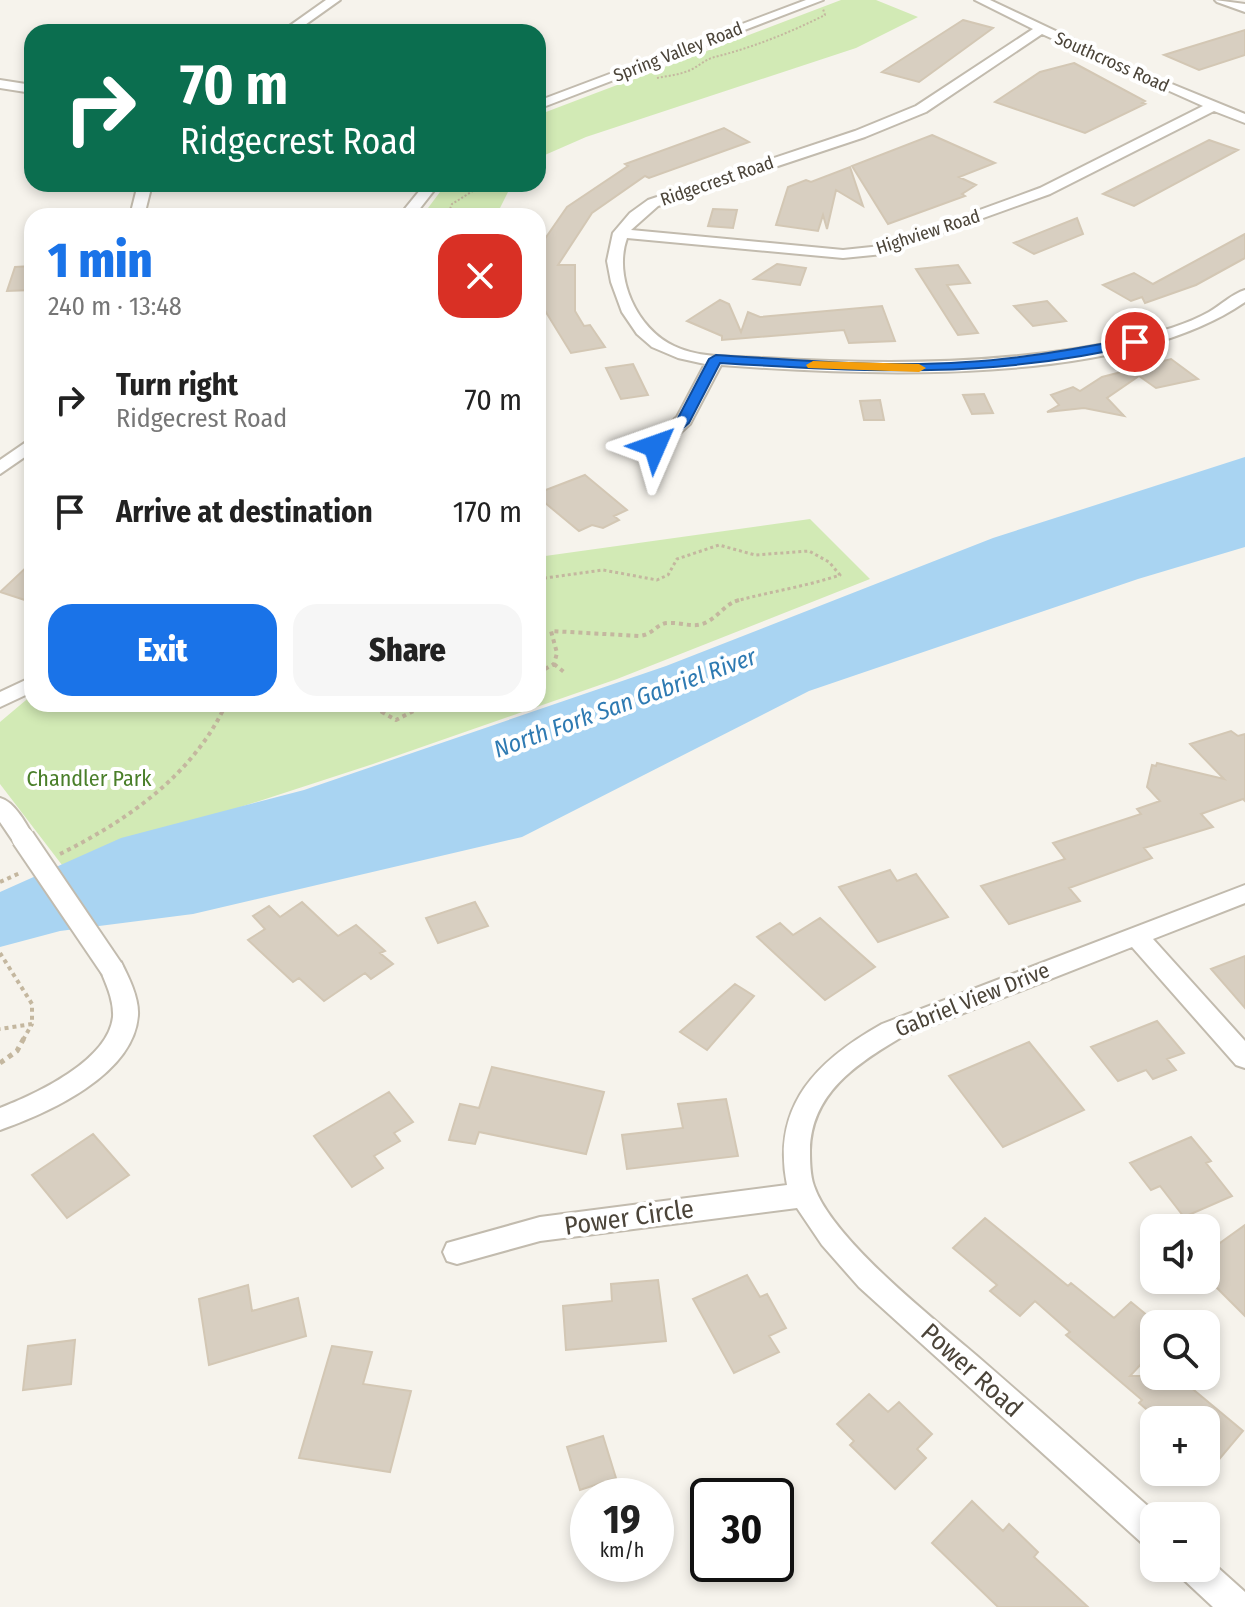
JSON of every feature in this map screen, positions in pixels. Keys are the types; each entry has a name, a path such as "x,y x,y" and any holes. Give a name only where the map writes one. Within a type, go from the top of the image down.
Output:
{"street":[{"path":"299,24 334,0"},
{"name":"Spring Valley Road","path":"546,102 817,0"},
{"name":"Southcross Road","path":"981,0 1245,119"},
{"path":"1221,0 1245,8"},
{"name":"Ridgecrest Road","path":"620,233 630,219 653,203 860,134 921,109 1041,29"},
{"path":"0,84 24,88"},
{"name":"Highview Road","path":"620,233 843,254 883,250 1045,191 1213,106"},
{"path":"412,208 426,192"},
{"path":"620,233 616,249 617,276 626,305 644,331 654,342 675,353 716,359 884,368 965,367 1060,356 1160,335 1208,318 1245,295"},
{"path":"655,446 684,420 716,359"},
{"path":"0,469 24,450"},
{"path":"0,700 24,688"},
{"path":"0,806 112,969 123,998 125,1022 109,1051 72,1085 0,1119"},
{"name":"Gabriel View Drive","path":"803,1195 798,1164 798,1125 824,1079 838,1065 891,1031 1245,894"},
{"path":"1135,935 1245,1058"},
{"name":"Power Circle","path":"457,1252 540,1229 803,1195"},
{"name":"Power Road","path":"803,1195 847,1254 890,1297 1140,1520"},
{"path":"1209,1582 1237,1607"}],"path":[{"path":"450,208 470,192"},
{"path":"546,580 556,581 614,570 650,580 664,578 677,559 690,551 724,545 755,555 788,550 814,552 831,562 840,575 800,588 767,592 728,603 707,622 690,626 671,622 661,624 652,634 551,631 557,653 554,664 546,668"},
{"path":"554,664 564,672"},
{"path":"54,857 81,844 174,781 204,746 222,712"},
{"path":"382,712 396,720 412,712"},
{"path":"0,882 27,869"},
{"path":"0,953 32,1004 32,1024 17,1051 0,1063"},
{"path":"0,1029 32,1024"}],"green space":[{"path":"841,0 876,0 918,17 856,48 586,137 546,154 546,112"},
{"path":"440,192 508,192 500,208 428,208"},
{"name":"Chandler Park","path":"810,519 870,579 617,679 546,704 546,556"},
{"name":"Chandler Park","path":"24,702 24,712 522,712 62,865 0,784 0,722"}],"water":[{"name":"North Fork San Gabriel River","path":"1245,457 1245,547 1138,579 809,691 522,837 193,914 60,931 0,947 0,892 121,838 304,790 532,712 546,712 546,707 666,666 993,538"}],"building":[{"path":"963,20 993,28 919,82 882,72"},
{"path":"1245,30 1245,55 1199,70 1164,55"},
{"path":"1074,63 1145,101 1142,103 1145,104 1085,133 995,102 1040,72"},
{"path":"724,128 749,142 649,178 645,176 592,213 558,265 575,265 575,311 584,326 590,325 605,347 571,353 546,312 546,237 567,207 628,166 625,164"},
{"path":"932,135 995,163 959,177 976,185 962,194 965,196 888,224 852,166"},
{"path":"1209,140 1238,150 1134,206 1103,194"},
{"path":"850,167 863,206 836,190 827,229 823,215 818,231 776,225 788,187"},
{"path":"713,209 737,210 733,228 708,226"},
{"path":"1077,218 1083,234 1034,254 1014,243"},
{"path":"1245,234 1245,258 1196,285 1145,303 1142,297 1131,301 1103,285 1134,273 1153,284"},
{"path":"777,264 806,268 800,285 754,279"},
{"path":"958,265 970,283 947,285 978,333 958,335 916,269"},
{"path":"24,266 24,290 7,291 15,267"},
{"path":"720,300 729,304 741,332 748,312 760,317 882,306 895,341 849,343 844,330 722,340 722,336 687,321"},
{"path":"1047,301 1066,321 1033,326 1014,306"},
{"path":"1171,359 1198,379 1156,388 1139,376 1107,398 1124,416 1084,408 1047,412 1059,405 1051,395 1073,387 1080,391 1102,377"},
{"path":"633,364 648,395 621,399 606,368"},
{"path":"984,394 993,413 972,414 963,395"},
{"path":"880,400 884,420 864,420 860,401"},
{"path":"585,475 627,510 614,516 619,520 603,528 592,525 579,531 546,504 546,490"},
{"path":"24,570 24,600 0,592"},
{"path":"1231,731 1238,736 1245,734 1245,801 1243,799 1201,814 1213,827 1144,848 1152,858 1069,888 1080,901 1009,924 981,886 1065,859 1053,843 1141,814 1137,809 1160,801 1147,787 1152,765 1156,766 1157,763 1224,779 1190,744"},
{"path":"890,870 897,881 916,874 948,917 878,942 839,887"},
{"path":"302,902 338,936 356,925 385,951 380,953 393,964 371,979 365,973 324,1001 299,978 293,982 248,940 265,929 253,916 269,906 280,917"},
{"path":"475,902 488,926 438,943 426,918"},
{"path":"820,918 875,967 825,1000 757,937 780,923 793,935"},
{"path":"1245,956 1245,1008 1211,969"},
{"path":"735,984 754,996 707,1050 680,1032"},
{"path":"1157,1021 1184,1053 1167,1059 1176,1070 1153,1079 1146,1070 1118,1081 1091,1047"},
{"path":"1029,1042 1084,1110 1003,1147 949,1076"},
{"path":"492,1067 604,1092 586,1154 479,1132 475,1144 449,1140 460,1104 479,1108"},
{"path":"389,1092 413,1122 394,1133 400,1141 374,1156 383,1168 352,1187 314,1136"},
{"path":"726,1099 738,1156 627,1169 622,1135 683,1128 678,1104"},
{"path":"93,1134 129,1175 67,1218 32,1175"},
{"path":"1191,1137 1211,1161 1206,1163 1232,1196 1191,1214 1182,1214 1160,1186 1151,1190 1130,1163"},
{"path":"985,1218 1068,1286 1071,1283 1114,1318 1131,1302 1141,1310 1140,1365 1130,1376 1140,1376 1140,1390 1194,1390 1213,1406 1143,1406 1139,1403 1142,1400 1066,1335 1070,1332 1035,1301 1020,1316 990,1291 997,1285 953,1248"},
{"path":"1245,1225 1245,1316 1220,1291 1220,1243"},
{"path":"747,1275 760,1297 767,1294 786,1328 769,1336 779,1352 734,1373 693,1299"},
{"path":"658,1280 666,1341 566,1350 563,1306 612,1301 611,1284"},
{"path":"248,1285 252,1311 298,1298 306,1336 209,1365 199,1299"},
{"path":"75,1340 71,1384 23,1390 28,1346"},
{"path":"332,1346 372,1352 363,1384 411,1391 390,1472 299,1458"},
{"path":"869,1394 888,1412 899,1402 932,1434 917,1449 926,1458 895,1489 850,1445 854,1441 837,1424"},
{"path":"1220,1412 1243,1431 1220,1458"},
{"path":"603,1436 616,1478 576,1478 567,1447"},
{"path":"972,1501 1003,1531 1009,1524 1038,1552 1034,1557 1088,1607 998,1607 932,1543"}],"slow traffic":[{"path":"813,365 919,368"}],"route":[{"path":"655,446 684,420 716,359 874,368 965,367 1060,356 1135,342"}]}
